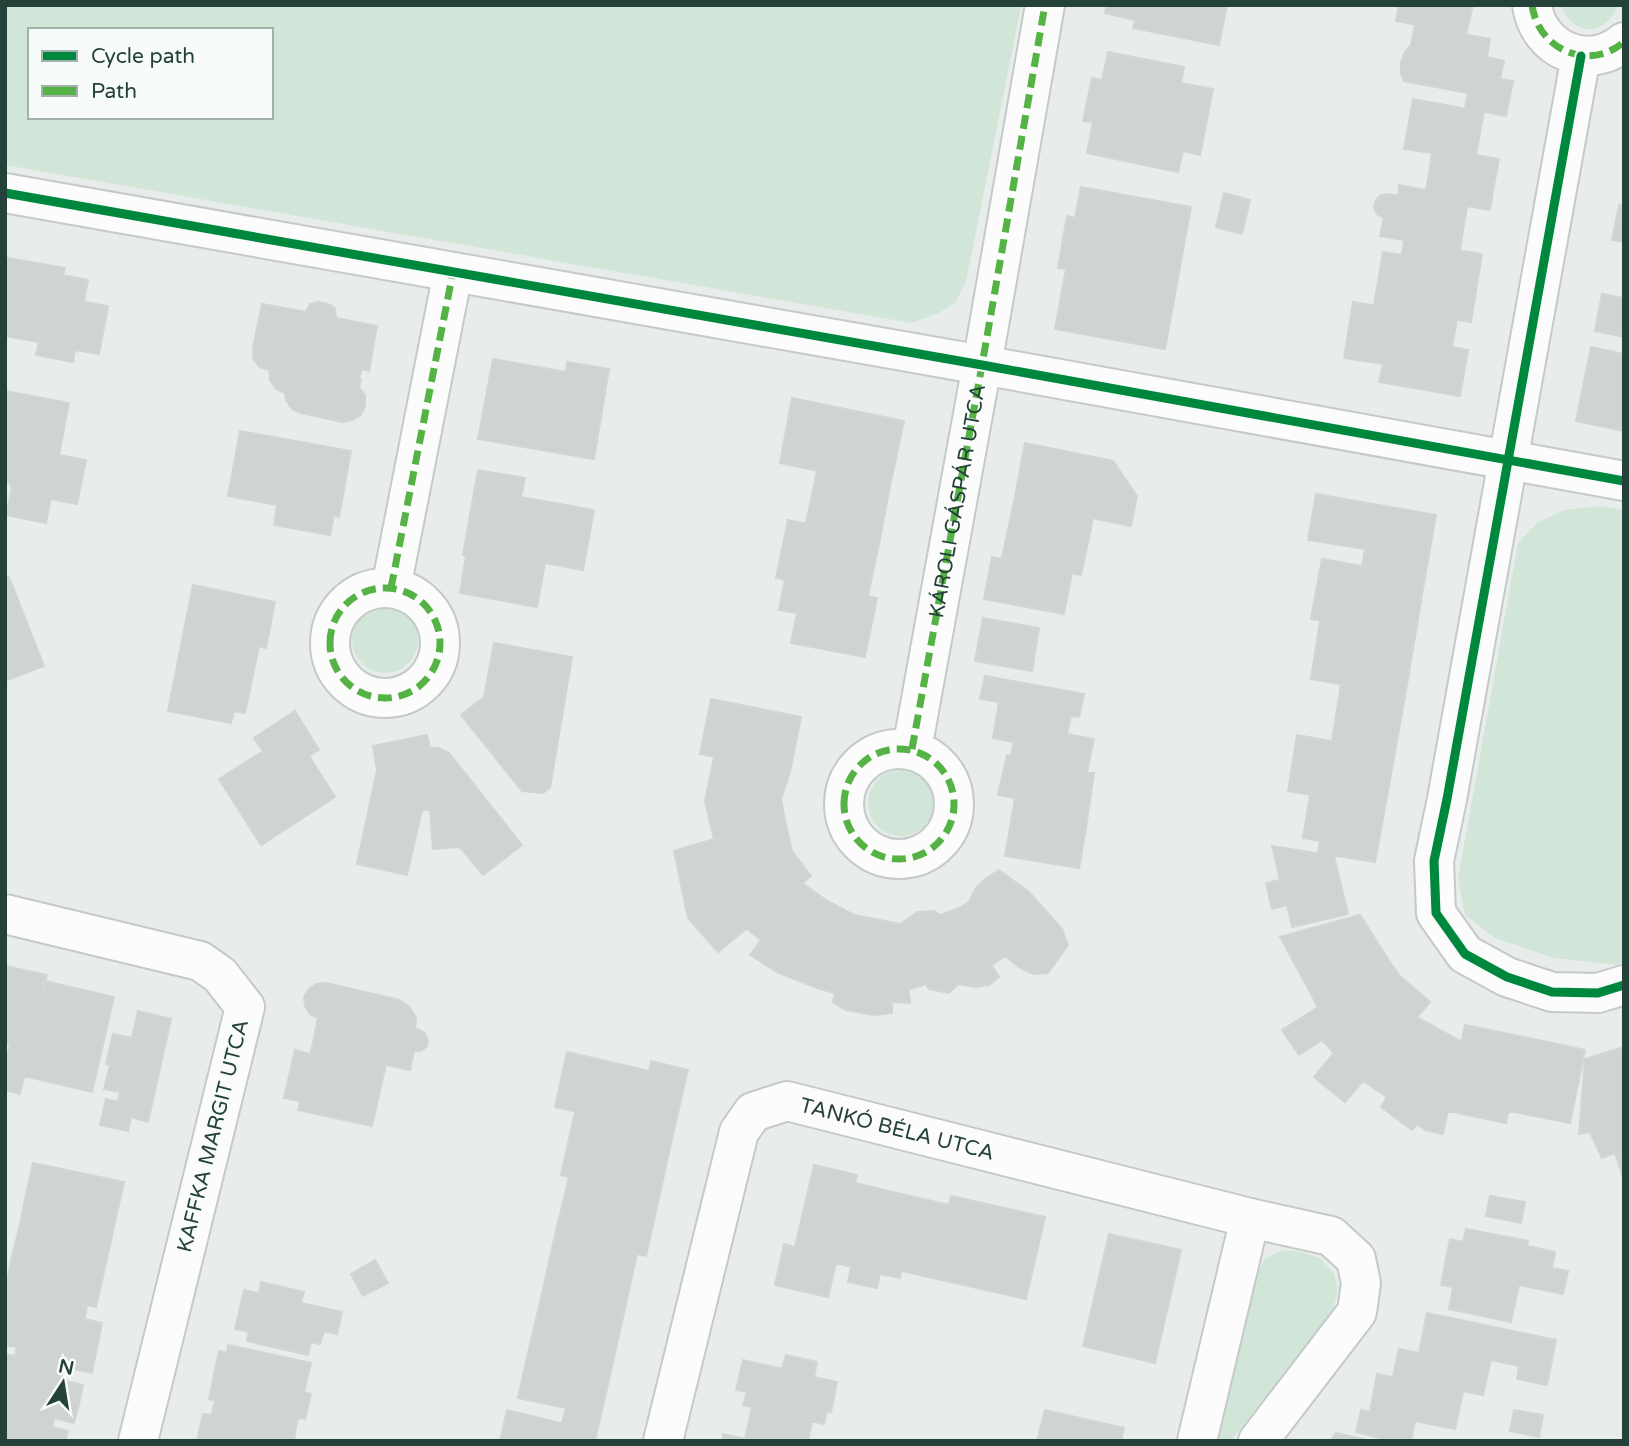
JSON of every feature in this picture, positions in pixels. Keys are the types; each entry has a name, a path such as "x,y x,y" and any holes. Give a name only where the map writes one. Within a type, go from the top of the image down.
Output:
{"street":[{"name":"KÁROLI GÁSPÁR UTCA","path":"912,749 1045,5"},
{"path":"1532,5 1538,26 1548,40 1563,51 1581,56 1599,55 1624,42"},
{"path":"1581,56 1434,862 1436,913 1465,954 1507,977 1552,992 1598,993 1624,985"},
{"path":"5,193 1624,481"},
{"path":"391,588 453,272"},
{"name":"KAFFKA MARGIT UTCA","path":"5,915 200,961 220,975 245,1007 138,1441"},
{"name":"TANKÓ BÉLA UTCA","path":"663,1441 739,1132 753,1112 787,1101 1331,1236 1356,1259 1361,1283 1357,1312 1258,1441"},
{"path":"1197,1441 1251,1218"}],"green space":[{"path":"6,5 1020,5 966,281 956,302 939,313 911,323 5,165"},
{"path":"1561,5 1618,6 1605,23 1589,29 1573,23"},
{"path":"1600,506 1624,510 1624,961 1617,965 1554,958 1495,938 1465,915 1458,879 1518,543 1537,523 1564,510"},
{"path":"385,607 398,609 408,617 416,627 416,653 408,663 398,671 385,673 372,671 362,663 354,653 352,640 354,627 362,617 372,609"},
{"path":"901,770 914,772 929,785 934,803 932,816 919,831 901,836 888,834 873,821 868,803 870,790 883,775"},
{"path":"1283,1250 1320,1258 1334,1273 1338,1291 1333,1310 1231,1441 1218,1441 1257,1272 1266,1258"}],"building":[{"path":"1107,5 1227,5 1219,45 1133,28 1135,20 1105,13"},
{"path":"1399,5 1473,5 1466,34 1396,21"},
{"path":"1415,25 1490,39 1487,57 1504,61 1500,79 1513,81 1506,116 1465,108 1468,93 1404,81 1401,63 1411,45"},
{"path":"1108,52 1184,67 1181,83 1213,89 1200,155 1183,151 1178,172 1087,153 1093,122 1083,121 1092,78 1102,80"},
{"path":"1413,99 1484,112 1476,155 1499,159 1494,185 1429,174 1432,153 1404,149"},
{"path":"1429,174 1494,185 1490,210 1467,206 1460,250 1380,236 1384,218 1377,214 1374,207 1376,200 1381,195 1398,196 1399,185 1426,190"},
{"path":"1081,187 1191,207 1165,349 1055,329 1066,269 1058,268 1067,216 1075,218"},
{"path":"1224,193 1250,200 1242,234 1216,227"},
{"path":"1619,205 1624,206 1624,242 1612,240"},
{"path":"1404,241 1482,254 1471,322 1374,305 1383,252 1402,255"},
{"path":"8,258 65,268 63,275 88,280 84,302 108,306 99,354 75,350 73,362 36,355 39,342 5,336 5,265"},
{"path":"1602,294 1624,298 1624,337 1595,331"},
{"path":"318,302 335,308 336,318 377,326 369,371 362,369 359,379 359,387 365,395 365,406 361,415 352,420 342,422 292,409 285,393 276,389 270,380 269,370 259,367 253,358 262,304 306,312 310,304"},
{"path":"1353,302 1457,319 1452,347 1468,350 1460,396 1379,382 1383,364 1344,358"},
{"path":"1591,347 1624,354 1624,431 1576,421"},
{"path":"493,359 566,372 567,362 609,369 594,459 478,439"},
{"path":"5,391 69,403 46,523 6,515 12,488 5,476"},
{"path":"792,398 904,421 890,486 780,463"},
{"path":"240,431 351,451 339,517 334,515 330,535 274,525 277,505 228,496"},
{"path":"1025,443 1113,461 1137,496 1131,526 1014,502"},
{"path":"59,455 86,460 77,504 51,499"},
{"path":"478,470 525,478 521,497 594,510 583,570 545,563 537,607 460,593 466,556 463,555"},
{"path":"817,471 890,486 880,539 806,523"},
{"path":"1316,494 1436,515 1425,577 1362,567 1365,549 1308,540"},
{"path":"1014,502 1093,518 1081,575 1002,558"},
{"path":"788,520 880,539 868,596 776,578"},
{"path":"992,557 1072,573 1064,614 984,599"},
{"path":"1322,559 1425,577 1415,637 1311,619"},
{"path":"9,577 44,666 5,681 5,578"},
{"path":"785,580 877,598 865,657 791,643 797,613 779,610"},
{"path":"193,585 275,602 266,648 259,646 245,713 234,711 231,723 168,711"},
{"path":"983,618 1039,628 1032,671 975,661"},
{"path":"1320,621 1415,637 1405,696 1311,679"},
{"path":"494,643 572,657 550,788 543,793 522,791 461,715 484,697"},
{"path":"985,676 1084,694 1079,717 1071,716 1067,734 1094,739 1090,757 993,738 999,702 980,699"},
{"path":"1341,684 1405,696 1395,752 1332,741"},
{"path":"711,699 801,717 790,772 700,754"},
{"path":"295,711 319,750 309,756 335,797 261,845 219,779 263,751 254,738"},
{"path":"427,735 430,748 439,748 449,753 522,845 483,875 460,847 433,849 430,810 422,810 407,875 357,864 377,770 373,746"},
{"path":"1297,735 1395,752 1385,808 1288,791"},
{"path":"1014,741 1090,757 1087,773 1094,773 1086,828 1012,816 1015,798 998,795 1007,755 1011,756"},
{"path":"714,757 790,772 781,799 786,825 714,839 705,801"},
{"path":"1310,795 1385,808 1375,862 1318,853 1320,841 1303,838"},
{"path":"1012,816 1086,828 1079,868 1005,856"},
{"path":"786,825 792,851 811,876 718,952 688,918 674,851 714,839"},
{"path":"1272,846 1334,856 1348,914 1292,927 1287,905 1272,909 1266,883 1280,880"},
{"path":"999,870 1029,892 1062,929 1068,945 1048,973 1033,974 1005,956 992,965 957,909 969,902 975,889"},
{"path":"802,883 854,915 820,989 779,973 750,955 761,940 747,929"},
{"path":"957,909 999,977 989,985 976,987 958,984 949,993 929,989 926,984 908,990 901,924 917,912 934,911 940,915"},
{"path":"854,915 901,924 910,1003 892,1002 892,1013 874,1015 846,1010 833,1002 835,993 820,989"},
{"path":"1360,915 1390,962 1318,1007 1280,937"},
{"path":"1390,962 1400,976 1430,1002 1417,1017 1462,1042 1443,1134 1425,1130 1417,1124 1412,1130 1381,1107 1387,1097 1363,1081 1345,1102 1314,1077 1334,1053 1322,1040 1299,1055 1282,1030"},
{"path":"5,966 47,975 20,1094 5,1090 5,1065 10,1044 5,1043"},
{"path":"45,981 79,989 58,1084 24,1076"},
{"path":"326,983 400,1000 410,1008 416,1018 415,1028 425,1033 428,1040 427,1046 421,1051 414,1051 410,1070 312,1048 318,1018 310,1014 304,997 316,984"},
{"path":"79,989 114,997 92,1092 58,1084"},
{"path":"138,1011 171,1019 148,1122 131,1117 128,1131 100,1125 106,1099 118,1102 120,1092 104,1089 113,1034 132,1038"},
{"path":"1465,1025 1524,1037 1506,1123 1448,1111"},
{"path":"1524,1037 1585,1050 1570,1123 1509,1111"},
{"path":"1624,1047 1624,1180 1615,1153 1602,1158 1590,1132 1579,1134 1585,1059"},
{"path":"312,1048 386,1064 372,1126 298,1110 300,1101 284,1098 295,1050 310,1054"},
{"path":"567,1052 649,1071 651,1061 688,1070 673,1134 555,1107"},
{"path":"575,1112 673,1134 659,1198 561,1175"},
{"path":"33,1163 124,1182 117,1213 26,1194"},
{"path":"814,1165 857,1175 828,1297 775,1285 784,1244 795,1247"},
{"path":"569,1177 659,1198 646,1256 555,1235"},
{"path":"855,1183 919,1198 900,1278 880,1274 877,1288 848,1282 851,1267 837,1263"},
{"path":"26,1194 117,1213 110,1245 20,1225"},
{"path":"951,1196 987,1204 968,1286 902,1271 919,1198 949,1205"},
{"path":"1490,1196 1525,1202 1521,1223 1486,1216"},
{"path":"987,1204 1045,1217 1026,1299 968,1286"},
{"path":"20,1225 110,1245 103,1276 12,1256"},
{"path":"1466,1229 1528,1241 1527,1246 1555,1252 1552,1268 1568,1271 1563,1294 1519,1285 1511,1322 1449,1309 1453,1287 1441,1285 1450,1239 1463,1242"},
{"path":"1109,1234 1181,1250 1155,1363 1083,1346"},
{"path":"555,1235 637,1254 624,1313 542,1294"},
{"path":"12,1256 103,1276 96,1307 6,1287"},
{"path":"375,1260 388,1283 363,1296 351,1274"},
{"path":"261,1282 304,1292 301,1303 342,1312 337,1334 324,1331 320,1344 311,1342 308,1355 247,1341 249,1332 235,1329 244,1290 259,1293"},
{"path":"5,1287 87,1305 85,1319 102,1323 92,1373 15,1356 17,1347 5,1345"},
{"path":"542,1294 624,1313 611,1371 528,1353"},
{"path":"1427,1313 1556,1340 1547,1385 1517,1379 1519,1366 1491,1360 1483,1395 1393,1377 1399,1349 1419,1353"},
{"path":"228,1345 311,1363 304,1392 311,1394 305,1419 298,1418 296,1427 213,1408 215,1401 209,1399 219,1351 227,1353"},
{"path":"528,1353 611,1371 597,1432 562,1423 566,1408 518,1398"},
{"path":"5,1354 65,1367 63,1380 83,1385 79,1404 5,1387"},
{"path":"786,1355 817,1362 814,1377 837,1382 831,1412 827,1411 824,1424 743,1405 747,1392 736,1390 743,1360 782,1369"},
{"path":"1377,1374 1463,1392 1455,1429 1415,1421 1411,1441 1392,1441 1356,1432 1361,1410 1370,1412"},
{"path":"5,1387 79,1404 74,1423 54,1418 53,1427 5,1416"},
{"path":"752,1407 812,1421 808,1441 722,1441 723,1434 745,1439"},
{"path":"213,1408 296,1427 294,1441 197,1441 203,1414 212,1415"},
{"path":"507,1410 597,1432 595,1441 500,1441"},
{"path":"1045,1410 1124,1428 1121,1441 1037,1441"},
{"path":"1514,1410 1543,1415 1539,1437 1510,1431"},
{"path":"5,1416 68,1431 65,1441 5,1441"},
{"path":"1336,1433 1372,1441 1330,1441"}],"marked path":[{"path":"912,749 1045,5"},
{"path":"1532,5 1536,21 1544,34 1567,52 1596,55 1610,51 1624,42"},
{"path":"391,588 453,272"},
{"path":"385,588 406,592 424,604 436,622 440,643 436,664 424,682 406,694 385,698 364,694 346,682 334,664 330,643 334,622 346,604 364,592 385,588"},
{"path":"899,749 920,753 938,765 950,783 954,804 950,825 938,843 920,855 899,859 878,855 860,843 848,825 844,804 848,783 860,765 878,753 899,749"}],"cycle path":[{"path":"1581,56 1434,861 1436,913 1465,954 1507,977 1552,992 1598,993 1624,985"},
{"path":"5,193 1624,481"}]}
